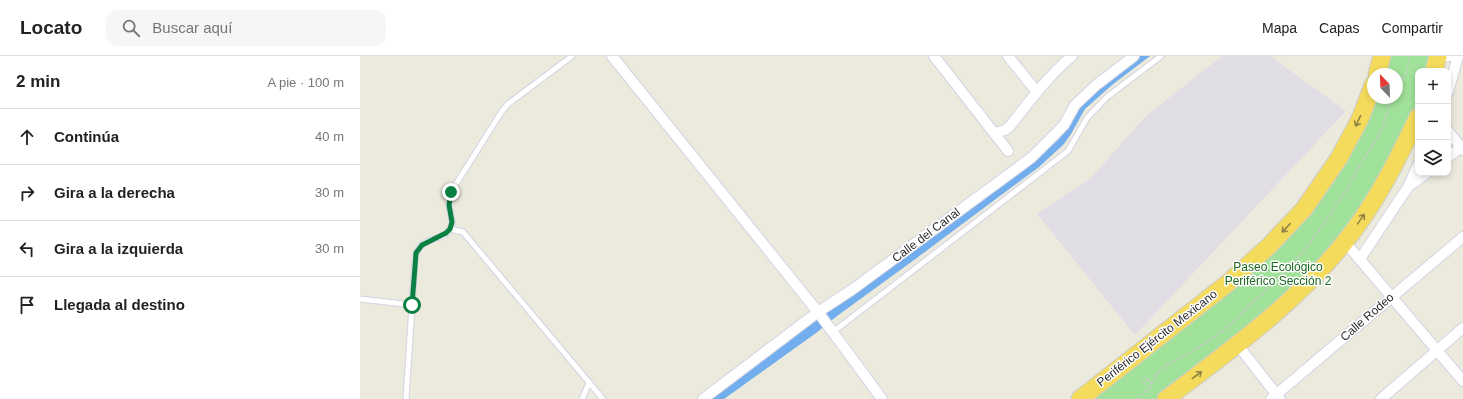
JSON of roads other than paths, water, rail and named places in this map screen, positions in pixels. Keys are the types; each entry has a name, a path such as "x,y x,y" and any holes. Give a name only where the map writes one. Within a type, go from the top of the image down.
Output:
{"highway":[{"path":"1379,68 1382,56"},
{"name":"Periférico Ejército Mexicano","path":"1080,399 1228,283 1269,246 1304,209 1339,158 1360,119 1367,101"},
{"path":"1166,399 1267,321 1310,282 1345,242 1381,190 1415,123"}],"street":[{"path":"612,56 818,312 882,399"},
{"path":"934,56 1008,151"},
{"path":"1008,56 1037,92"},
{"path":"995,133 1005,130 1010,126 1056,70 1072,56"},
{"name":"Calle del Canal","path":"703,399 818,312 853,289 1031,158 1064,125 1075,105 1095,86 1134,56"},
{"path":"1451,81 1458,56"},
{"path":"1451,135 1462,148 1451,155"},
{"path":"1360,260 1408,187 1415,172"},
{"path":"1408,187 1422,176"},
{"name":"Calle Rodeo","path":"1276,398 1391,296 1463,237"},
{"path":"1345,242 1463,381"},
{"path":"1380,399 1463,328"},
{"path":"1237,344 1276,398"}],"lane":[{"path":"406,399 415,259 418,250 422,245 446,233 450,229 452,222 449,205 451,192 502,111 508,104 572,56"},
{"path":"833,332 1068,151 1086,118 1107,97 1161,56"},
{"path":"450,229 463,232 603,399"},
{"path":"360,299 412,305"},
{"path":"582,399 589,383"}],"water":[{"path":"1139,56 1150,56 1112,85 1085,109 1064,144 1039,167 816,333 724,399 709,399 810,324 910,254 1035,161 1064,133 1080,104 1109,78"}],"park label":[{"name":"Paseo Ecológico Periférico Sección 2","path":"1278,274"}]}
